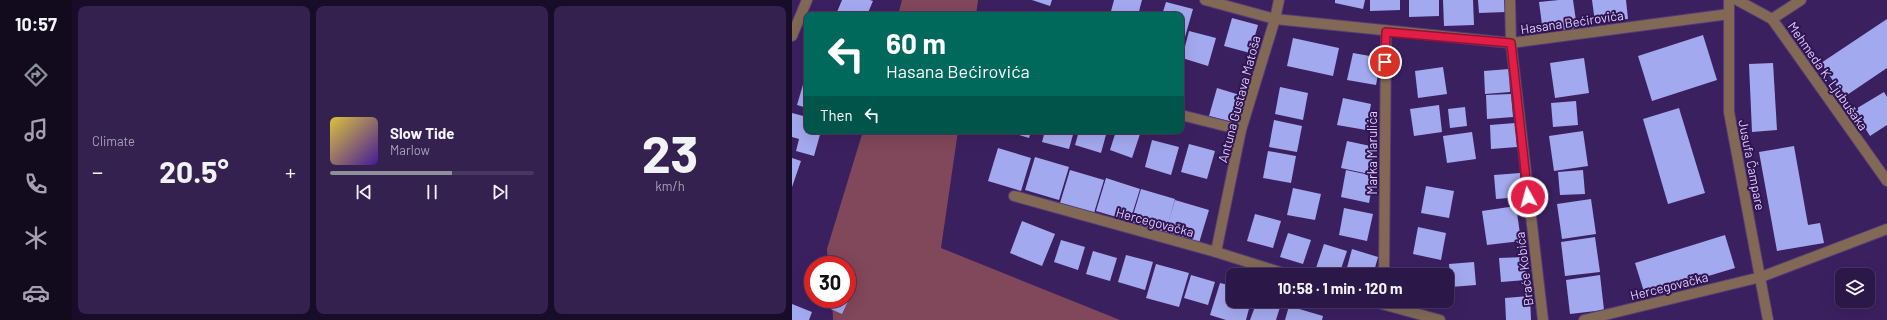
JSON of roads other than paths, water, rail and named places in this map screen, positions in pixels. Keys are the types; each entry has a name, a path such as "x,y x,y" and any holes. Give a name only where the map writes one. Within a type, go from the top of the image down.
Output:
{"street":[{"path":"792,36 807,0"},
{"name":"Hasana Bećirovića","path":"1205,0 1275,19 1386,32 1511,43 1729,14"},
{"name":"Antuna Gustava Matoša","path":"1216,252 1241,130 1275,19 1279,0"},
{"name":"Braće Kobića","path":"1510,0 1511,43 1543,320"},
{"name":"Jusufa Čampare","path":"1729,0 1729,112 1768,320"},
{"name":"Mehmeda K. Ljubušaka","path":"1736,0 1772,19 1887,181"},
{"path":"1772,19 1801,0"},
{"name":"Marka Marulića","path":"1384,268 1386,32"},
{"path":"1184,116 1241,130"},
{"name":"Hercegovačka","path":"1014,196 1216,252 1267,268"},
{"name":"Hercegovačka","path":"1584,320 1761,277 1887,230"},
{"path":"1400,308 1440,320"}]}
